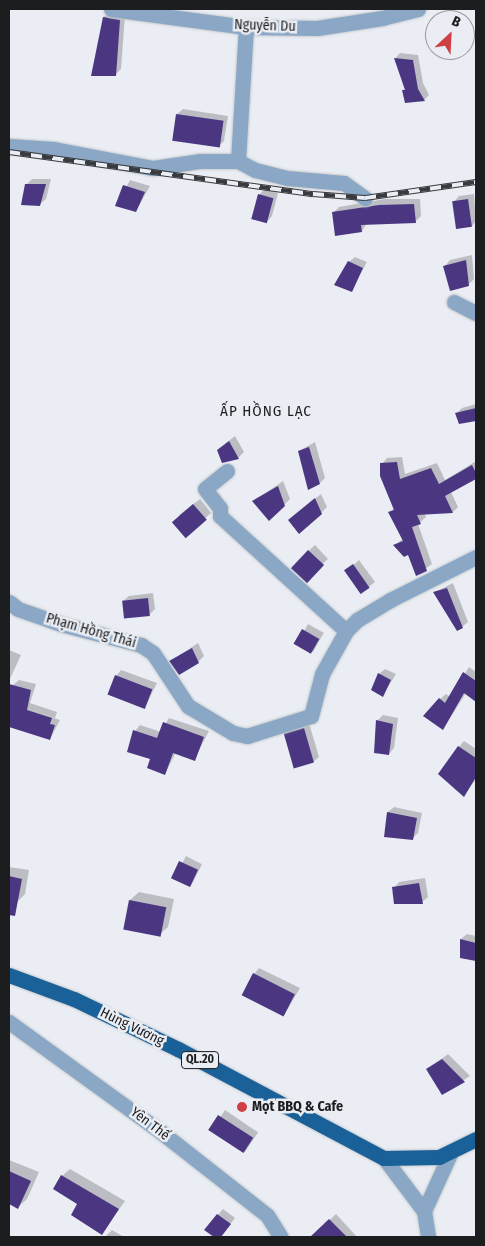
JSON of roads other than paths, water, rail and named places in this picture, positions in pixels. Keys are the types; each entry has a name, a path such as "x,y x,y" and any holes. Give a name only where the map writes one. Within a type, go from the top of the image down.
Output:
{"highway":[{"name":"Hùng Vương","path":"9,974 74,999 201,1060 384,1158"},
{"path":"384,1158 425,1160 450,1154 476,1139"}],"street":[{"name":"Nguyễn Du","path":"111,9 246,27 317,28 382,18 418,9"},
{"path":"238,161 246,27"},
{"path":"9,146 54,150 153,168 200,161 238,161 255,170 287,178 344,183 365,198"},
{"path":"454,302 476,313"},
{"path":"227,471 205,489 220,508 220,516 346,631"},
{"name":"Phạm Hồng Thái","path":"9,602 18,609 61,624 141,645 153,653 188,706 233,733 247,736 311,716 322,674 346,631 390,600 476,557"},
{"name":"Yên Thế","path":"9,1022 161,1132 267,1215 281,1237"},
{"path":"424,1211 450,1154"},
{"path":"384,1158 424,1211 429,1234"}],"railway":[{"path":"9,152 313,194 365,198 476,182"}],"place":[{"name":"Mọt BBQ & Cafe","path":"242,1107"}],"district":[{"name":"ẤP HỒNG LẠC","path":"266,412"}]}
